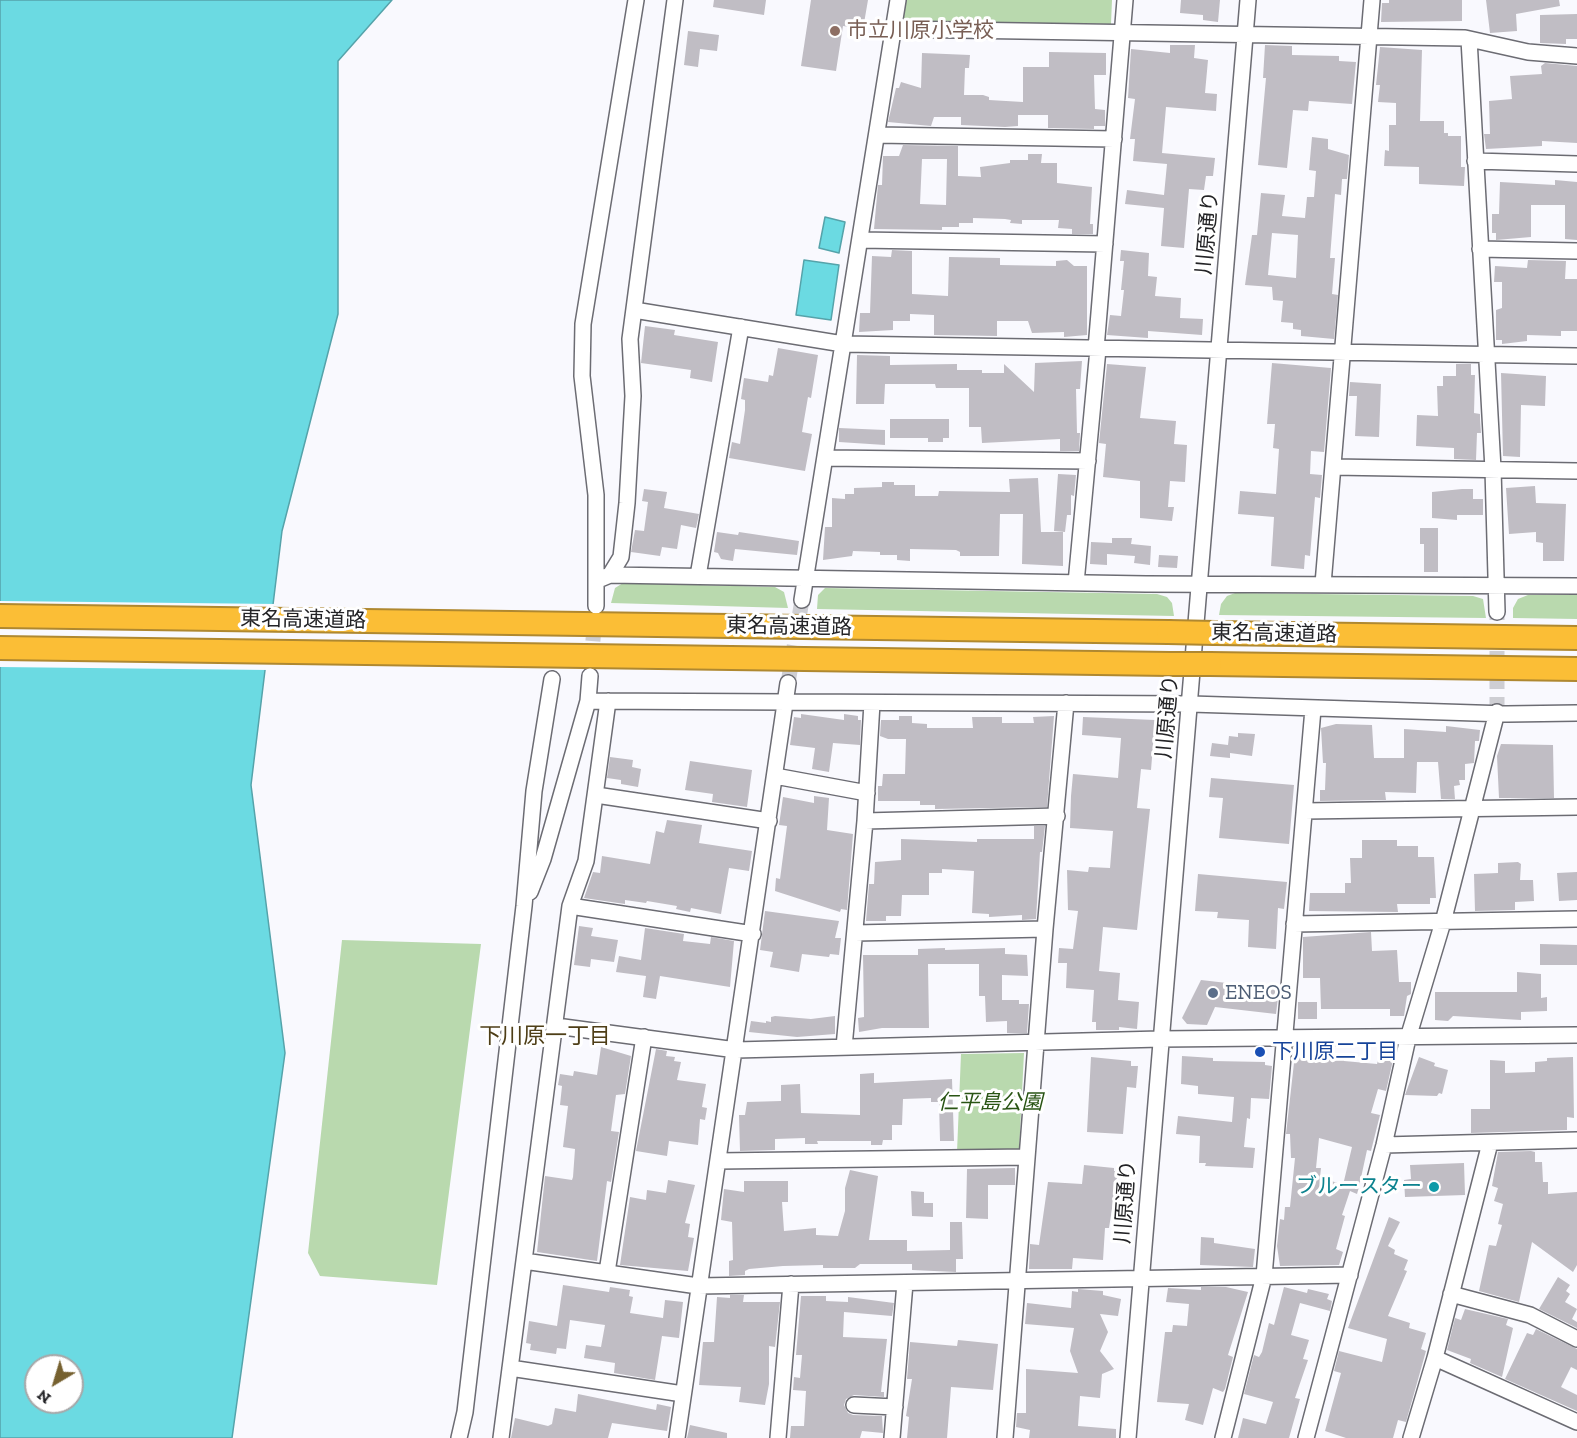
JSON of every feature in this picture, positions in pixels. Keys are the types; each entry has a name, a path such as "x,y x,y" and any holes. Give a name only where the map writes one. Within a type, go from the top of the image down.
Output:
{"highway":[{"name":"東名高速道路","path":"0,616 1577,638"},
{"name":"東名高速道路","path":"0,648 1577,669"}],"street":[{"path":"596,606 604,577 582,376 583,324 636,0"},
{"path":"604,577 621,556 627,503 633,396 630,339 675,0"},
{"path":"802,600 898,0"},
{"path":"1076,582 1088,461 1125,0"},
{"name":"川原通り","path":"1128,1438 1248,0"},
{"path":"1323,584 1372,0"},
{"path":"894,29 1469,39 1528,52 1577,56"},
{"path":"1469,39 1492,469 1497,612"},
{"path":"877,135 1114,139"},
{"path":"1475,161 1577,164"},
{"path":"860,240 1105,244"},
{"path":"1480,249 1577,251"},
{"path":"634,310 843,344 1577,356"},
{"path":"698,576 741,327"},
{"path":"825,458 1088,461"},
{"path":"1333,467 1577,471"},
{"path":"604,577 698,576 1200,584 1577,586"},
{"path":"524,906 543,859 588,701 590,676"},
{"path":"452,1437 465,1412 524,906 534,791 552,680"},
{"path":"677,1438 698,1286 736,1050 788,682"},
{"path":"588,701 1191,704 1313,709 1577,713"},
{"path":"501,1438 570,906 586,861 608,701"},
{"path":"844,1047 865,821 872,703"},
{"path":"1005,1438 1045,929 1066,703"},
{"path":"1223,1438 1264,1275 1313,709"},
{"path":"1308,1438 1384,1145 1408,1038 1443,922 1497,712"},
{"path":"775,776 867,793"},
{"path":"596,795 769,821"},
{"path":"1305,812 1577,807"},
{"path":"865,821 1057,816"},
{"path":"570,906 753,933"},
{"path":"1294,924 1577,919"},
{"path":"855,933 1045,929"},
{"path":"556,1026 736,1050 1036,1042 1577,1035"},
{"path":"608,1272 644,1036"},
{"path":"1384,1145 1577,1140"},
{"path":"1411,1438 1435,1358 1490,1143"},
{"path":"718,1161 1027,1157"},
{"path":"524,1261 698,1286 1350,1275"},
{"path":"892,1438 905,1283"},
{"path":"778,1438 792,1284"},
{"path":"1451,1294 1530,1315 1577,1339"},
{"path":"1435,1358 1577,1422"},
{"path":"510,1368 683,1394"},
{"path":"854,1405 895,1407"}],"green space":[{"path":"904,0 1112,0 1111,24 901,21"},
{"path":"623,583 775,587 784,592 788,608 611,603 615,588"},
{"path":"825,588 1157,594 1167,597 1172,603 1174,616 817,609 818,595"},
{"path":"1235,593 1473,596 1483,599 1486,618 1219,615 1221,604 1227,596"},
{"path":"1528,595 1577,595 1577,619 1513,618 1513,608 1518,599"},
{"path":"342,940 481,944 437,1285 320,1276 308,1253"},
{"name":"仁平島公園","path":"1024,1053 1019,1152 957,1152 961,1054"}],"water":[{"path":"0,0 392,0 338,61 338,314 282,531 251,785 285,1053 232,1438 0,1438"},
{"path":"825,217 845,222 839,253 819,248"},
{"path":"804,260 839,265 831,320 796,315"}],"pier":[{"path":"0,601 277,604 268,670 0,667"}],"building":[{"path":"714,0 766,0 764,15 713,7"},
{"path":"811,0 868,0 863,29 843,26 836,71 801,66"},
{"path":"1181,0 1220,0 1218,22 1203,20 1203,15 1180,13"},
{"path":"1389,0 1462,0 1462,21 1381,22 1382,3 1389,3"},
{"path":"1486,0 1559,0 1560,6 1516,14 1517,31 1490,33"},
{"path":"1577,14 1577,39 1566,39 1566,44 1540,43 1540,15"},
{"path":"688,31 719,35 717,51 700,49 698,67 684,65"},
{"path":"1170,45 1195,45 1194,58 1208,60 1205,93 1217,94 1216,111 1166,107 1162,153 1215,158 1213,176 1206,176 1204,190 1189,189 1184,248 1161,246 1164,208 1125,204 1127,190 1164,195 1167,164 1133,161 1135,139 1130,139 1135,99 1128,98 1131,49 1170,53"},
{"path":"1265,45 1292,46 1292,55 1339,56 1339,61 1356,62 1352,104 1309,101 1308,111 1293,110 1287,168 1258,165 1266,78 1263,78"},
{"path":"1380,47 1422,50 1420,121 1444,121 1444,133 1448,133 1448,136 1461,136 1461,167 1465,167 1464,186 1419,184 1419,167 1384,166 1385,150 1389,151 1389,125 1396,125 1396,103 1378,102 1380,85 1376,85"},
{"path":"1049,52 1106,53 1106,75 1094,75 1095,109 1105,110 1105,126 1094,126 1094,129 1048,128 1048,115 1018,115 1018,126 1005,127 961,125 961,117 934,117 931,126 888,122 896,88 899,88 901,82 921,88 922,53 970,55 969,68 965,68 964,95 983,95 989,97 989,100 1023,102 1023,67 1049,67"},
{"path":"1545,63 1577,66 1577,143 1542,141 1542,146 1486,149 1484,134 1490,134 1489,101 1512,99 1510,76 1542,74 1541,66"},
{"path":"1312,137 1328,139 1328,149 1349,155 1347,179 1342,179 1341,195 1335,194 1330,258 1335,258 1332,294 1338,295 1334,339 1301,336 1301,330 1293,329 1293,323 1281,322 1283,301 1273,300 1272,287 1245,285 1252,235 1257,235 1261,193 1285,195 1282,216 1305,218 1307,197 1314,197 1316,171 1309,170","holes":["1272,233 1298,235 1296,278 1268,275"]},
{"path":"903,145 958,146 958,176 981,177 980,167 1010,163 1010,160 1028,160 1028,154 1042,154 1041,163 1057,163 1057,183 1092,187 1090,224 1093,224 1093,234 1072,234 1072,229 1058,228 1059,220 1022,220 1022,224 1010,223 1011,220 1005,219 973,218 973,223 959,223 959,227 942,227 942,230 874,229 878,185 882,185 883,156 899,156","holes":["922,159 947,159 946,205 920,204"]},
{"path":"1555,180 1577,182 1577,240 1565,239 1565,205 1531,205 1531,237 1496,240 1496,233 1492,233 1492,214 1499,214 1500,182 1555,185"},
{"path":"892,250 912,251 912,294 948,296 949,257 1000,258 1000,265 1056,266 1056,261 1067,260 1074,266 1087,266 1087,335 1064,337 1064,332 1032,333 1028,321 997,321 997,336 934,335 934,315 910,314 910,321 893,321 893,330 859,332 860,313 870,313 872,256 891,257"},
{"path":"1121,250 1149,253 1148,276 1157,277 1155,296 1181,298 1180,318 1203,319 1202,335 1148,331 1148,338 1107,335 1110,315 1121,316 1124,261 1120,261"},
{"path":"1528,260 1566,261 1565,279 1577,279 1577,331 1561,331 1561,336 1527,335 1527,341 1502,344 1502,340 1496,340 1496,310 1502,308 1502,282 1494,282 1495,266 1527,268"},
{"path":"645,326 675,330 674,335 718,342 712,382 690,378 691,370 641,363"},
{"path":"778,348 818,355 811,398 808,397 802,432 812,434 805,471 729,458 732,442 740,444 745,410 745,400 741,399 744,378 768,382 769,375 773,376"},
{"path":"857,355 890,356 890,365 957,364 957,370 982,370 982,373 1004,373 1004,364 1034,392 1035,363 1082,361 1080,389 1076,389 1077,433 1080,433 1079,451 1060,451 1060,439 982,443 981,427 969,427 969,388 936,388 935,384 885,384 884,404 856,404"},
{"path":"1272,363 1331,368 1324,452 1311,451 1310,474 1322,475 1320,498 1315,497 1310,556 1305,555 1304,569 1271,566 1274,517 1238,514 1240,491 1276,494 1279,449 1273,448 1275,424 1267,424"},
{"path":"1107,364 1146,367 1140,418 1176,421 1174,444 1187,445 1185,482 1170,481 1168,507 1174,507 1172,521 1140,518 1140,481 1103,477 1106,444 1099,443"},
{"path":"1456,364 1471,364 1471,375 1475,375 1474,413 1480,414 1481,433 1477,433 1476,460 1454,459 1454,448 1416,446 1417,415 1438,416 1437,386 1443,386 1443,376 1456,376"},
{"path":"1501,373 1546,376 1545,406 1521,405 1520,457 1503,456"},
{"path":"1350,382 1381,384 1379,437 1355,436 1357,396 1349,396"},
{"path":"890,419 949,419 949,438 943,438 943,442 928,442 928,438 890,438"},
{"path":"839,428 885,430 885,445 839,442"},
{"path":"1058,474 1076,475 1074,496 1071,495 1071,515 1067,515 1065,532 1054,531"},
{"path":"1038,478 1041,532 1063,532 1063,566 1022,564 1023,514 1000,514 999,556 960,556 960,552 956,550 910,549 910,561 897,560 897,555 880,555 880,552 853,551 852,556 823,560 825,527 832,527 832,498 845,499 845,494 854,494 854,488 882,487 882,482 894,482 894,485 915,485 915,496 938,496 939,491 1010,492 1009,479"},
{"path":"1535,486 1536,503 1566,504 1564,561 1543,561 1543,543 1536,542 1536,532 1509,534 1506,488"},
{"path":"644,489 667,492 664,508 699,514 696,528 681,525 677,549 662,547 660,556 631,552 635,530 644,531 648,502 642,501"},
{"path":"1473,489 1473,499 1483,499 1483,515 1457,515 1457,520 1432,518 1432,492"},
{"path":"1420,528 1438,528 1438,572 1424,572 1424,544 1420,544"},
{"path":"717,532 738,535 739,532 799,541 797,555 735,549 733,561 721,559 718,553 714,552"},
{"path":"1112,538 1132,538 1131,544 1151,546 1150,565 1134,563 1135,556 1107,554 1107,565 1090,564 1091,542 1112,543"},
{"path":"1159,555 1178,556 1177,568 1158,567"},
{"path":"801,714 844,720 844,714 858,716 858,720 861,720 860,745 833,743 829,772 812,769 815,748 790,745 794,717 801,718"},
{"path":"899,716 912,716 912,723 927,724 927,728 973,728 972,717 1002,717 1002,723 1034,723 1033,717 1054,716 1047,807 935,809 935,805 920,805 920,801 878,801 878,786 882,786 883,774 905,774 906,739 888,739 880,736 881,720 899,720"},
{"path":"1083,717 1155,720 1151,770 1141,769 1137,808 1150,809 1137,930 1103,927 1099,971 1120,973 1118,1000 1139,1002 1137,1029 1119,1027 1119,1030 1096,1030 1096,1022 1092,1022 1094,990 1066,988 1067,963 1058,963 1059,948 1073,949 1078,911 1068,910 1067,870 1088,872 1089,867 1110,868 1113,831 1070,828 1071,796 1073,774 1118,778 1121,738 1082,735"},
{"path":"1336,724 1372,725 1374,758 1404,758 1404,729 1446,732 1446,726 1480,730 1479,741 1475,741 1474,763 1465,764 1465,780 1459,780 1460,785 1454,786 1455,799 1441,799 1438,762 1417,762 1416,793 1385,792 1386,800 1320,801 1320,790 1325,790 1326,763 1323,763 1321,728"},
{"path":"1238,733 1255,734 1252,756 1230,753 1230,758 1210,756 1212,743 1228,745 1229,736 1238,737"},
{"path":"1501,744 1553,745 1554,798 1499,798 1497,756"},
{"path":"610,757 633,760 632,767 641,769 638,787 621,784 621,780 607,778"},
{"path":"690,761 752,770 747,807 712,802 713,794 685,790"},
{"path":"1211,778 1294,785 1289,844 1219,838 1223,798 1209,797"},
{"path":"814,796 829,798 827,830 853,834 847,910 841,909 840,912 775,891 776,878 780,879 787,826 779,825 783,797 814,803"},
{"path":"667,820 702,825 699,843 752,851 749,871 729,868 721,914 691,908 690,912 676,909 677,906 647,901 646,903 625,900 625,904 584,898 593,872 600,873 602,856 650,864 656,831 664,833"},
{"path":"1034,826 1045,826 1042,852 1040,852 1036,919 1022,920 1022,915 989,917 989,914 972,913 974,871 942,869 942,873 929,873 929,895 902,895 901,916 886,916 886,921 866,921 869,884 874,884 875,862 901,860 901,839 977,842 977,839 1034,839"},
{"path":"1362,840 1397,840 1397,846 1418,846 1418,857 1434,857 1436,898 1430,898 1430,904 1397,904 1398,912 1309,911 1310,893 1345,893 1345,883 1351,883 1350,858 1362,858"},
{"path":"1518,862 1521,864 1520,880 1533,880 1534,901 1515,902 1515,910 1475,911 1474,874 1498,873 1498,863"},
{"path":"1577,872 1577,900 1559,901 1557,873"},
{"path":"1198,874 1287,882 1284,909 1278,908 1276,949 1248,947 1249,920 1217,918 1218,912 1195,911"},
{"path":"765,911 839,921 835,938 841,938 839,955 830,954 829,957 802,954 799,972 770,967 773,952 760,950"},
{"path":"579,926 593,928 591,936 618,940 614,962 591,959 590,967 574,965"},
{"path":"645,928 684,934 683,941 710,944 711,937 734,941 730,987 660,976 656,999 643,997 646,976 616,972 619,956 641,960"},
{"path":"1371,932 1372,951 1397,950 1399,982 1411,982 1411,994 1407,996 1404,1016 1390,1016 1390,1009 1321,1009 1320,978 1303,978 1303,937"},
{"path":"1540,944 1577,945 1577,965 1540,965"},
{"path":"945,948 945,950 1005,948 1005,954 1027,955 1028,976 1002,975 1002,1000 1019,1000 1019,1004 1029,1004 1027,1033 1007,1033 1007,1021 986,1022 985,996 979,996 979,964 928,964 929,1028 882,1028 859,1032 858,1018 864,1017 863,955 918,955 918,949"},
{"path":"1517,972 1541,974 1541,998 1547,997 1547,1011 1521,1012 1521,1020 1453,1016 1448,1021 1435,1020 1435,992 1517,992"},
{"path":"1201,980 1279,989 1276,1014 1215,1007 1207,1025 1187,1024 1182,1018"},
{"path":"1298,1002 1317,1002 1317,1019 1298,1019"},
{"path":"835,1016 835,1034 797,1037 749,1032 751,1021 771,1022 771,1017 811,1019"},
{"path":"601,1047 631,1056 625,1094 616,1095 611,1131 619,1132 611,1182 607,1181 597,1261 537,1252 545,1176 572,1180 573,1177 575,1149 563,1147 568,1106 560,1105 562,1086 558,1085 560,1074 573,1076 574,1071 597,1075"},
{"path":"656,1049 667,1051 666,1056 675,1057 674,1061 681,1062 677,1080 706,1084 702,1107 707,1108 705,1120 700,1119 698,1145 669,1141 667,1156 636,1151"},
{"path":"1295,1054 1344,1058 1344,1061 1377,1064 1379,1057 1393,1060 1386,1091 1378,1089 1371,1113 1380,1115 1371,1151 1367,1150 1357,1194 1350,1191 1342,1215 1345,1216 1336,1249 1343,1252 1339,1265 1280,1266 1277,1246 1280,1219 1284,1220 1285,1207 1290,1207 1295,1158 1291,1158 1290,1134 1286,1134","holes":["1319,1138 1352,1147 1343,1185 1320,1177 1321,1168 1316,1168"]},
{"path":"1182,1056 1213,1058 1213,1061 1265,1062 1265,1065 1272,1066 1269,1099 1251,1098 1250,1119 1247,1118 1244,1147 1255,1148 1253,1168 1205,1166 1206,1163 1199,1163 1200,1136 1176,1134 1178,1116 1232,1122 1234,1097 1198,1094 1198,1086 1181,1084"},
{"path":"1091,1057 1131,1061 1131,1066 1138,1066 1136,1088 1127,1087 1123,1134 1087,1132"},
{"path":"1419,1057 1435,1063 1434,1066 1448,1070 1442,1094 1439,1093 1437,1096 1405,1095"},
{"path":"1573,1057 1574,1118 1567,1117 1567,1130 1471,1133 1471,1109 1490,1109 1490,1060 1505,1061 1505,1073 1535,1072 1535,1062 1547,1061 1547,1058"},
{"path":"874,1073 874,1083 952,1079 954,1141 940,1141 939,1102 931,1102 931,1098 903,1099 902,1125 892,1125 892,1140 883,1140 882,1145 871,1145 871,1141 817,1141 818,1144 805,1144 805,1138 775,1139 775,1150 740,1151 739,1115 745,1115 747,1102 781,1101 781,1085 800,1084 801,1113 860,1115 860,1074"},
{"path":"1498,1152 1535,1152 1535,1162 1542,1162 1543,1182 1548,1182 1548,1194 1577,1192 1577,1265 1573,1272 1532,1242 1519,1302 1479,1291 1489,1245 1496,1246 1502,1225 1498,1224 1503,1204 1494,1201 1498,1188 1492,1186"},
{"name":"ブルースター","path":"1464,1163 1465,1195 1405,1197 1404,1180 1411,1179 1410,1165"},
{"path":"1084,1165 1114,1168 1114,1171 1118,1171 1109,1228 1105,1228 1103,1260 1073,1258 1072,1269 1029,1269 1030,1244 1039,1245 1048,1182 1082,1184"},
{"path":"1015,1168 1015,1185 988,1185 988,1219 966,1218 967,1169"},
{"path":"850,1170 878,1176 869,1240 907,1240 907,1251 950,1250 950,1222 962,1222 963,1259 956,1259 956,1272 912,1270 912,1264 860,1264 855,1268 823,1268 823,1265 749,1269 745,1271 745,1275 729,1276 729,1261 733,1260 732,1222 721,1220 724,1189 744,1192 744,1181 788,1181 788,1202 782,1202 784,1231 816,1228 816,1235 838,1236 845,1211 845,1188"},
{"path":"668,1180 695,1185 685,1223 690,1224 688,1237 694,1238 688,1271 620,1265 630,1197 646,1200 647,1190 666,1193"},
{"path":"911,1191 924,1192 924,1203 933,1203 933,1217 912,1216"},
{"path":"1389,1217 1400,1222 1388,1246 1395,1250 1394,1254 1408,1260 1404,1270 1407,1271 1388,1316 1410,1323 1409,1328 1426,1333 1421,1349 1426,1351 1406,1422 1398,1420 1393,1438 1346,1438 1325,1431 1341,1373 1334,1371 1339,1351 1382,1362 1387,1339 1348,1328"},
{"path":"1201,1237 1214,1238 1214,1243 1255,1249 1253,1267 1200,1265"},
{"path":"1558,1277 1570,1285 1566,1291 1570,1294 1565,1302 1577,1309 1572,1319 1577,1322 1577,1328 1539,1309"},
{"path":"563,1285 609,1292 610,1287 630,1290 629,1296 633,1297 630,1313 663,1318 665,1300 683,1302 679,1338 662,1336 655,1380 614,1373 615,1363 584,1358 586,1345 601,1347 605,1325 570,1320 566,1349 557,1348 556,1354 530,1350 531,1344 526,1343 529,1321 557,1326"},
{"path":"1201,1287 1226,1287 1248,1292 1228,1355 1233,1357 1225,1389 1223,1392 1213,1388 1203,1425 1185,1420 1189,1404 1157,1402 1165,1332 1172,1332 1173,1325 1187,1326 1189,1304 1166,1302 1168,1288 1201,1290"},
{"path":"1284,1287 1307,1293 1308,1289 1329,1294 1327,1299 1332,1301 1330,1311 1300,1303 1291,1335 1309,1340 1303,1359 1308,1360 1295,1398 1300,1399 1289,1438 1238,1438 1243,1418 1266,1424 1273,1402 1244,1394 1254,1355 1259,1357 1262,1352 1269,1323 1274,1325"},
{"path":"1078,1289 1103,1291 1103,1295 1121,1299 1118,1316 1100,1314 1108,1332 1100,1351 1114,1369 1102,1374 1100,1398 1080,1396 1078,1426 1116,1429 1116,1438 1029,1438 1030,1430 1016,1427 1017,1413 1026,1413 1026,1369 1078,1373 1070,1351 1074,1328 1025,1324 1027,1303 1071,1308 1072,1291 1078,1292"},
{"path":"730,1295 744,1295 743,1302 780,1302 775,1347 769,1346 769,1384 765,1405 739,1402 741,1387 699,1385 703,1342 714,1342 717,1297 730,1298"},
{"path":"801,1296 826,1296 826,1301 848,1302 848,1297 894,1303 892,1316 844,1312 843,1337 887,1339 881,1392 884,1392 884,1397 854,1395 846,1399 844,1405 848,1413 853,1415 882,1416 883,1433 862,1431 860,1438 790,1438 791,1426 804,1426 806,1391 793,1390 794,1377 800,1378 802,1355 796,1355"},
{"path":"1465,1309 1508,1319 1506,1325 1513,1328 1502,1377 1470,1363 1471,1359 1447,1350 1455,1318 1461,1320"},
{"path":"1536,1329 1577,1349 1577,1370 1571,1367 1561,1387 1577,1395 1577,1411 1505,1379 1527,1333 1533,1335"},
{"path":"958,1340 998,1344 993,1390 951,1387 947,1438 907,1438 909,1417 906,1416 912,1379 907,1379 910,1342 957,1346"},
{"path":"578,1394 656,1410 657,1404 671,1407 667,1431 612,1423 608,1438 511,1438 515,1418 548,1426 552,1424 555,1408 576,1412"},
{"path":"690,1425 727,1433 727,1438 687,1438"}],"tunnel":[{"path":"788,683 802,600"},
{"path":"1497,612 1497,712"},
{"path":"591,664 595,616"}],"place":[{"name":"市立川原小学校","path":"835,31"},
{"name":"ENEOS","path":"1213,993"},
{"name":"下川原二丁目","path":"1260,1052"},
{"name":"ブルースター","path":"1434,1187"}],"district":[{"name":"下川原一丁目","path":"545,1037"}]}
